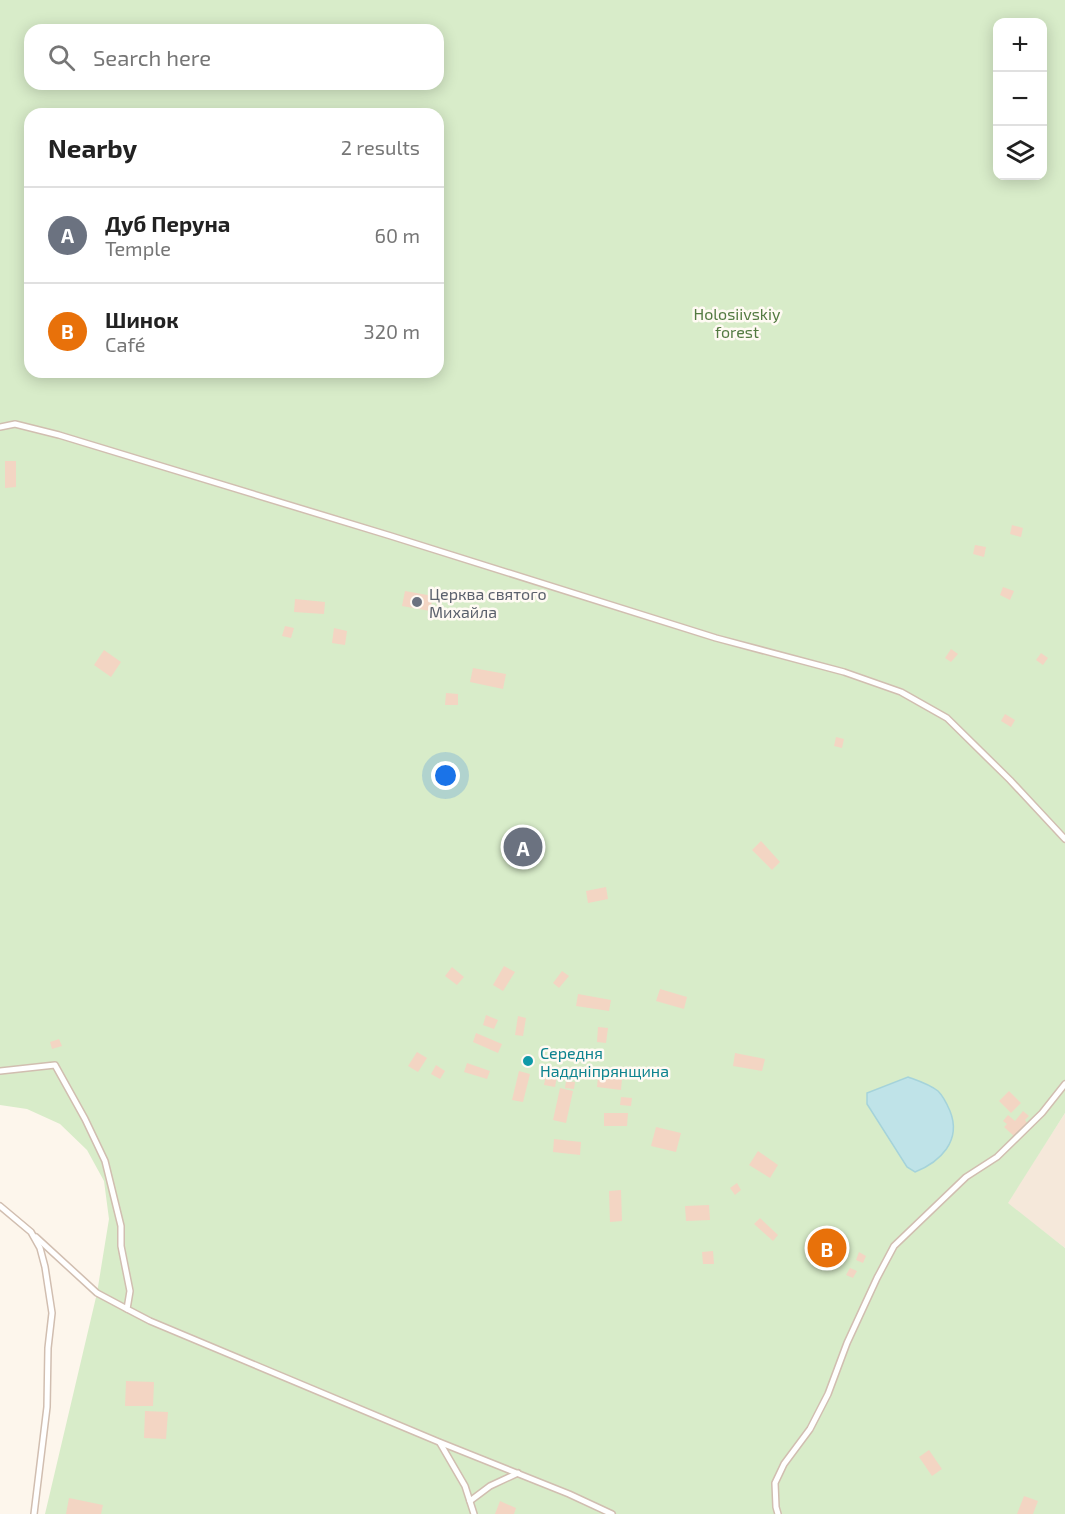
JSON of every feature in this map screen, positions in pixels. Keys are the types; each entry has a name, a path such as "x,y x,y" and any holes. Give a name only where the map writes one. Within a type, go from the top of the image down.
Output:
{"lane":[{"path":"0,428 15,424 59,435 716,638 844,672 901,692 947,718 1010,780 1065,839"},
{"path":"0,1071 55,1065 85,1119 105,1161 121,1226 121,1246 130,1291 127,1309"},
{"path":"778,1514 775,1483 784,1464 810,1429 828,1394 847,1343 894,1246 966,1178 997,1157 1042,1113 1065,1083"},
{"path":"0,1206 97,1293 150,1321 569,1494 612,1514"},
{"path":"31,1232 40,1248 45,1267 52,1313 48,1348 47,1407 34,1514"},
{"path":"439,1442 465,1486 474,1514"},
{"path":"470,1501 490,1486 518,1473"}],"shaded area":[{"path":"1065,1113 1065,1248 1007,1203"}],"green space":[{"name":"Holosiivskiy forest","path":"0,0 1065,0 1065,1113 1008,1203 1065,1248 1065,1514 45,1514 97,1293 109,1219 104,1181 87,1150 60,1124 27,1109 0,1105"}],"water":[{"path":"908,1077 938,1091 948,1106 953,1122 951,1141 946,1149 933,1162 915,1172 907,1167 867,1104 867,1093"}],"building":[{"path":"5,461 16,461 16,487 5,488"},
{"path":"1012,525 1023,528 1021,537 1010,534"},
{"path":"975,545 986,547 984,557 973,554"},
{"path":"1003,587 1014,591 1010,600 1000,595"},
{"name":"Церква святого Михайла","path":"405,591 433,596 430,611 402,606"},
{"path":"295,599 325,602 324,614 294,612"},
{"path":"285,626 294,628 291,638 282,636"},
{"path":"334,628 347,631 345,645 332,643"},
{"path":"951,649 958,654 951,662 945,658"},
{"path":"104,650 121,662 111,677 94,665"},
{"path":"1041,653 1048,658 1043,665 1036,660"},
{"path":"473,668 506,674 503,689 470,682"},
{"path":"446,693 458,694 458,705 445,705"},
{"path":"1005,714 1015,720 1011,727 1001,721"},
{"path":"836,737 844,739 842,748 834,746"},
{"path":"761,841 780,862 772,870 752,850"},
{"path":"606,887 608,899 588,903 586,891"},
{"path":"504,966 515,972 503,991 493,985"},
{"path":"452,967 464,977 457,985 445,976"},
{"path":"562,971 569,976 559,988 553,983"},
{"path":"660,989 687,997 684,1009 656,1001"},
{"path":"578,994 611,1000 609,1011 576,1006"},
{"path":"486,1015 498,1020 494,1029 483,1025"},
{"path":"518,1016 526,1018 523,1036 515,1035"},
{"path":"598,1027 608,1028 606,1043 597,1042"},
{"path":"476,1033 502,1044 498,1053 473,1042"},
{"path":"59,1039 62,1046 52,1049 50,1042"},
{"path":"417,1052 427,1058 418,1072 408,1066"},
{"path":"735,1053 765,1059 762,1071 733,1066"},
{"path":"467,1063 490,1071 487,1079 464,1072"},
{"path":"436,1065 445,1071 440,1079 431,1074"},
{"path":"519,1071 530,1074 523,1102 512,1100"},
{"path":"546,1075 557,1077 555,1087 544,1085"},
{"path":"598,1077 622,1079 621,1090 597,1087"},
{"path":"566,1081 575,1082 574,1089 565,1088"},
{"path":"560,1088 573,1091 566,1123 553,1120"},
{"path":"1009,1091 1021,1103 1011,1113 999,1101"},
{"path":"621,1097 632,1098 631,1106 620,1105"},
{"path":"1023,1111 1029,1116 1025,1120 1027,1123 1015,1137 1004,1127 1007,1124 1003,1121 1008,1115 1015,1121"},
{"path":"604,1113 628,1113 627,1126 604,1126"},
{"path":"656,1127 681,1133 676,1152 651,1146"},
{"path":"554,1139 581,1142 580,1155 553,1152"},
{"path":"758,1151 778,1165 770,1178 749,1165"},
{"path":"737,1183 741,1190 735,1195 730,1188"},
{"path":"621,1190 622,1221 610,1222 609,1191"},
{"path":"709,1205 710,1220 686,1221 685,1206"},
{"path":"760,1218 778,1235 773,1241 754,1224"},
{"path":"820,1229 837,1234 828,1265 812,1260"},
{"path":"713,1251 714,1264 703,1264 702,1252"},
{"path":"859,1252 866,1256 863,1263 856,1260"},
{"path":"850,1268 857,1271 853,1278 846,1275"},
{"path":"126,1381 154,1382 153,1406 125,1406"},
{"path":"145,1411 168,1412 166,1439 144,1438"},
{"path":"929,1450 942,1469 932,1476 919,1457"},
{"path":"1024,1496 1038,1501 1033,1514 1017,1514"},
{"path":"69,1498 103,1505 101,1514 66,1514"},
{"path":"500,1501 516,1508 514,1514 495,1514"}],"place":[{"name":"Церква святого Михайла","path":"417,602"},
{"name":"Дуб Перуна","path":"523,847"},
{"name":"Середня Наддніпрянщина","path":"528,1061"},
{"name":"Шинок","path":"827,1248"}]}
